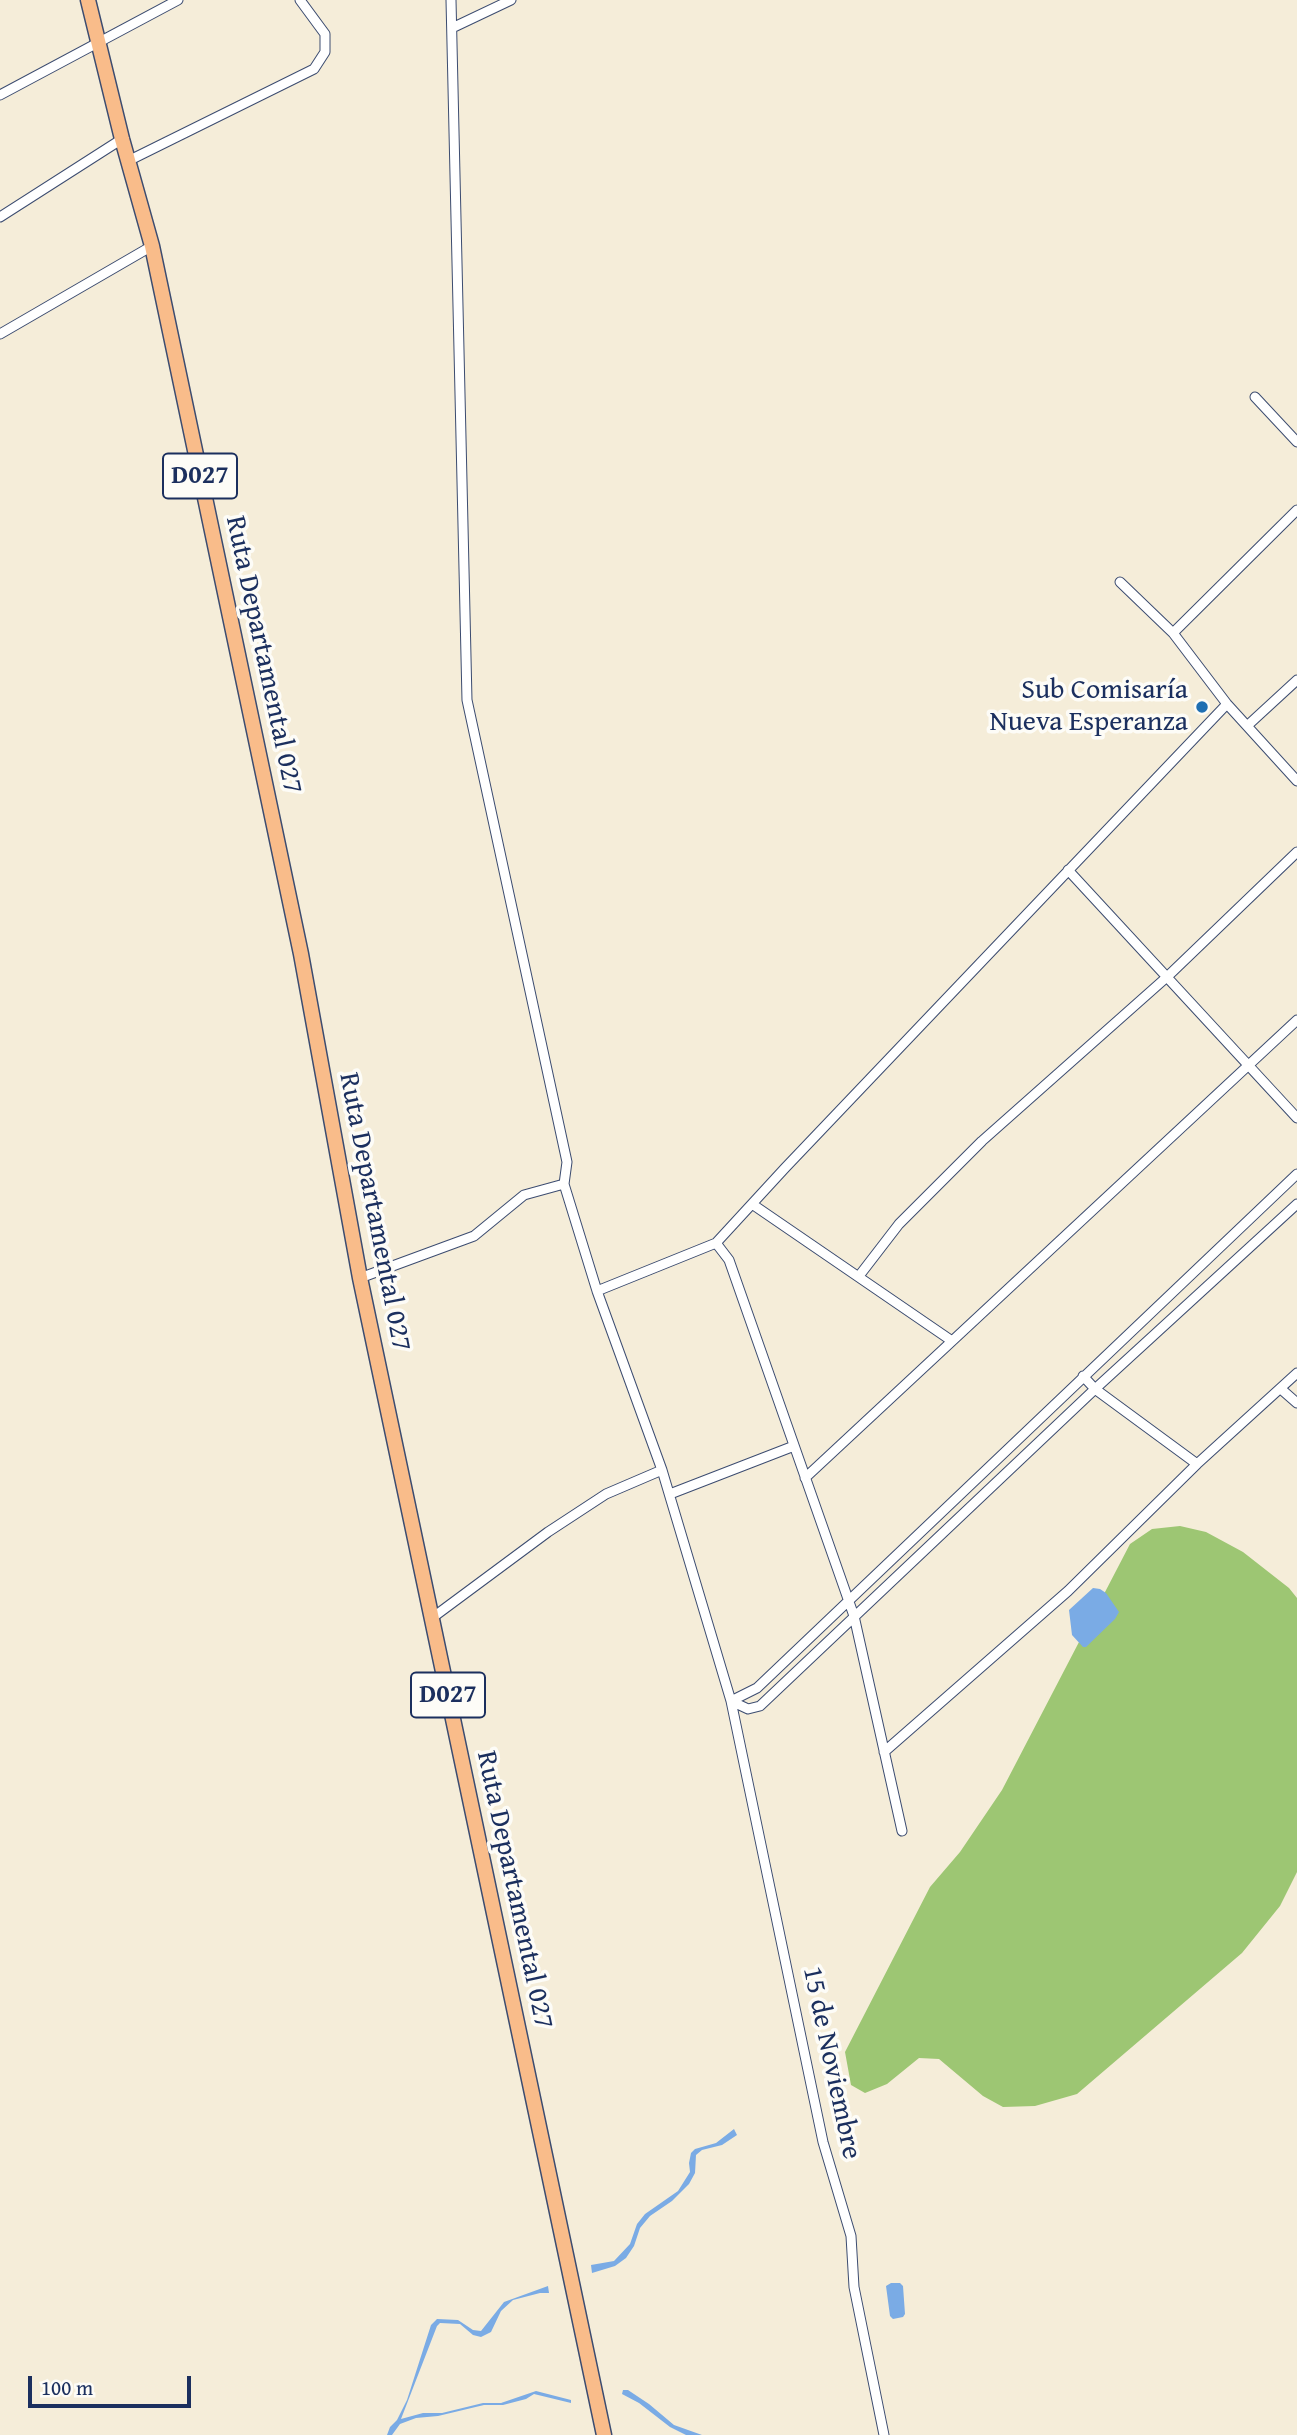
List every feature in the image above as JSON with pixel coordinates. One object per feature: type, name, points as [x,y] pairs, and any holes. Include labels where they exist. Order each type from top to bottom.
[{"type":"main road","name":"Ruta Departamental 027","points":[[89,0],[122,139],[152,246],[301,954],[360,1278],[604,2435]]},
{"type":"street","points":[[0,95],[178,0]]},
{"type":"street","points":[[128,161],[314,69],[325,52],[324,34],[300,0]]},
{"type":"street","name":"15 de Noviembre","points":[[451,0],[467,700],[567,1162],[564,1184],[597,1291],[670,1494],[731,1701],[823,2142],[851,2236],[854,2287],[884,2435]]},
{"type":"street","points":[[452,28],[511,0]]},
{"type":"street","points":[[0,217],[122,139]]},
{"type":"street","points":[[0,334],[152,246]]},
{"type":"street","points":[[1255,397],[1297,442]]},
{"type":"street","points":[[1173,633],[1297,510]]},
{"type":"street","points":[[1120,582],[1173,633],[1227,704],[1297,781]]},
{"type":"street","points":[[1247,726],[1297,680]]},
{"type":"street","points":[[597,1291],[716,1243],[1227,704]]},
{"type":"street","points":[[859,1276],[899,1224],[982,1141],[1168,976],[1297,852]]},
{"type":"street","points":[[1069,870],[1297,1118]]},
{"type":"street","points":[[805,1478],[1297,1020]]},
{"type":"street","points":[[731,1701],[757,1688],[1297,1174]]},
{"type":"street","points":[[360,1278],[474,1236],[524,1195],[564,1184]]},
{"type":"street","points":[[752,1204],[952,1341]]},
{"type":"street","points":[[731,1701],[748,1709],[760,1706],[1095,1389],[1297,1204]]},
{"type":"street","points":[[716,1243],[729,1260],[848,1600],[902,1831]]},
{"type":"street","points":[[884,1752],[1068,1591],[1197,1464],[1297,1373]]},
{"type":"street","points":[[1083,1376],[1095,1389],[1197,1464]]},
{"type":"street","points":[[1281,1389],[1297,1403]]},
{"type":"street","points":[[670,1494],[794,1446]]},
{"type":"street","points":[[432,1618],[548,1532],[606,1494],[662,1470]]},
{"type":"green space","points":[[1180,1526],[1206,1532],[1243,1552],[1289,1588],[1297,1598],[1297,1872],[1280,1906],[1242,1953],[1077,2094],[1035,2106],[1003,2107],[983,2096],[939,2059],[919,2058],[887,2084],[865,2093],[851,2085],[845,2052],[930,1887],[960,1852],[1002,1790],[1130,1544],[1152,1529]]},
{"type":"water","points":[[1093,1588],[1106,1593],[1119,1612],[1115,1619],[1083,1647],[1072,1635],[1069,1610]]},
{"type":"water","points":[[734,2129],[737,2135],[722,2145],[702,2150],[696,2155],[695,2173],[689,2184],[672,2201],[650,2216],[640,2228],[634,2246],[626,2258],[615,2266],[592,2273],[591,2265],[614,2261],[630,2244],[637,2224],[645,2214],[678,2191],[690,2172],[691,2153],[695,2149],[716,2143]]},
{"type":"water","points":[[900,2283],[903,2286],[905,2314],[893,2319],[890,2316],[886,2286]]},
{"type":"water","points":[[548,2286],[549,2293],[513,2300],[501,2311],[491,2332],[481,2337],[473,2335],[460,2324],[440,2323],[401,2419],[483,2403],[501,2403],[536,2391],[571,2400],[571,2403],[534,2394],[503,2405],[484,2405],[438,2416],[416,2418],[400,2424],[392,2435],[387,2435],[407,2400],[431,2325],[437,2319],[458,2320],[473,2330],[481,2331],[504,2302]]},
{"type":"water","points":[[623,2390],[628,2390],[649,2404],[674,2425],[702,2435],[686,2435],[670,2427],[639,2403],[622,2394]]},
{"type":"place","name":"Sub Comisaría Nueva Esperanza","points":[[1202,707]]}]
